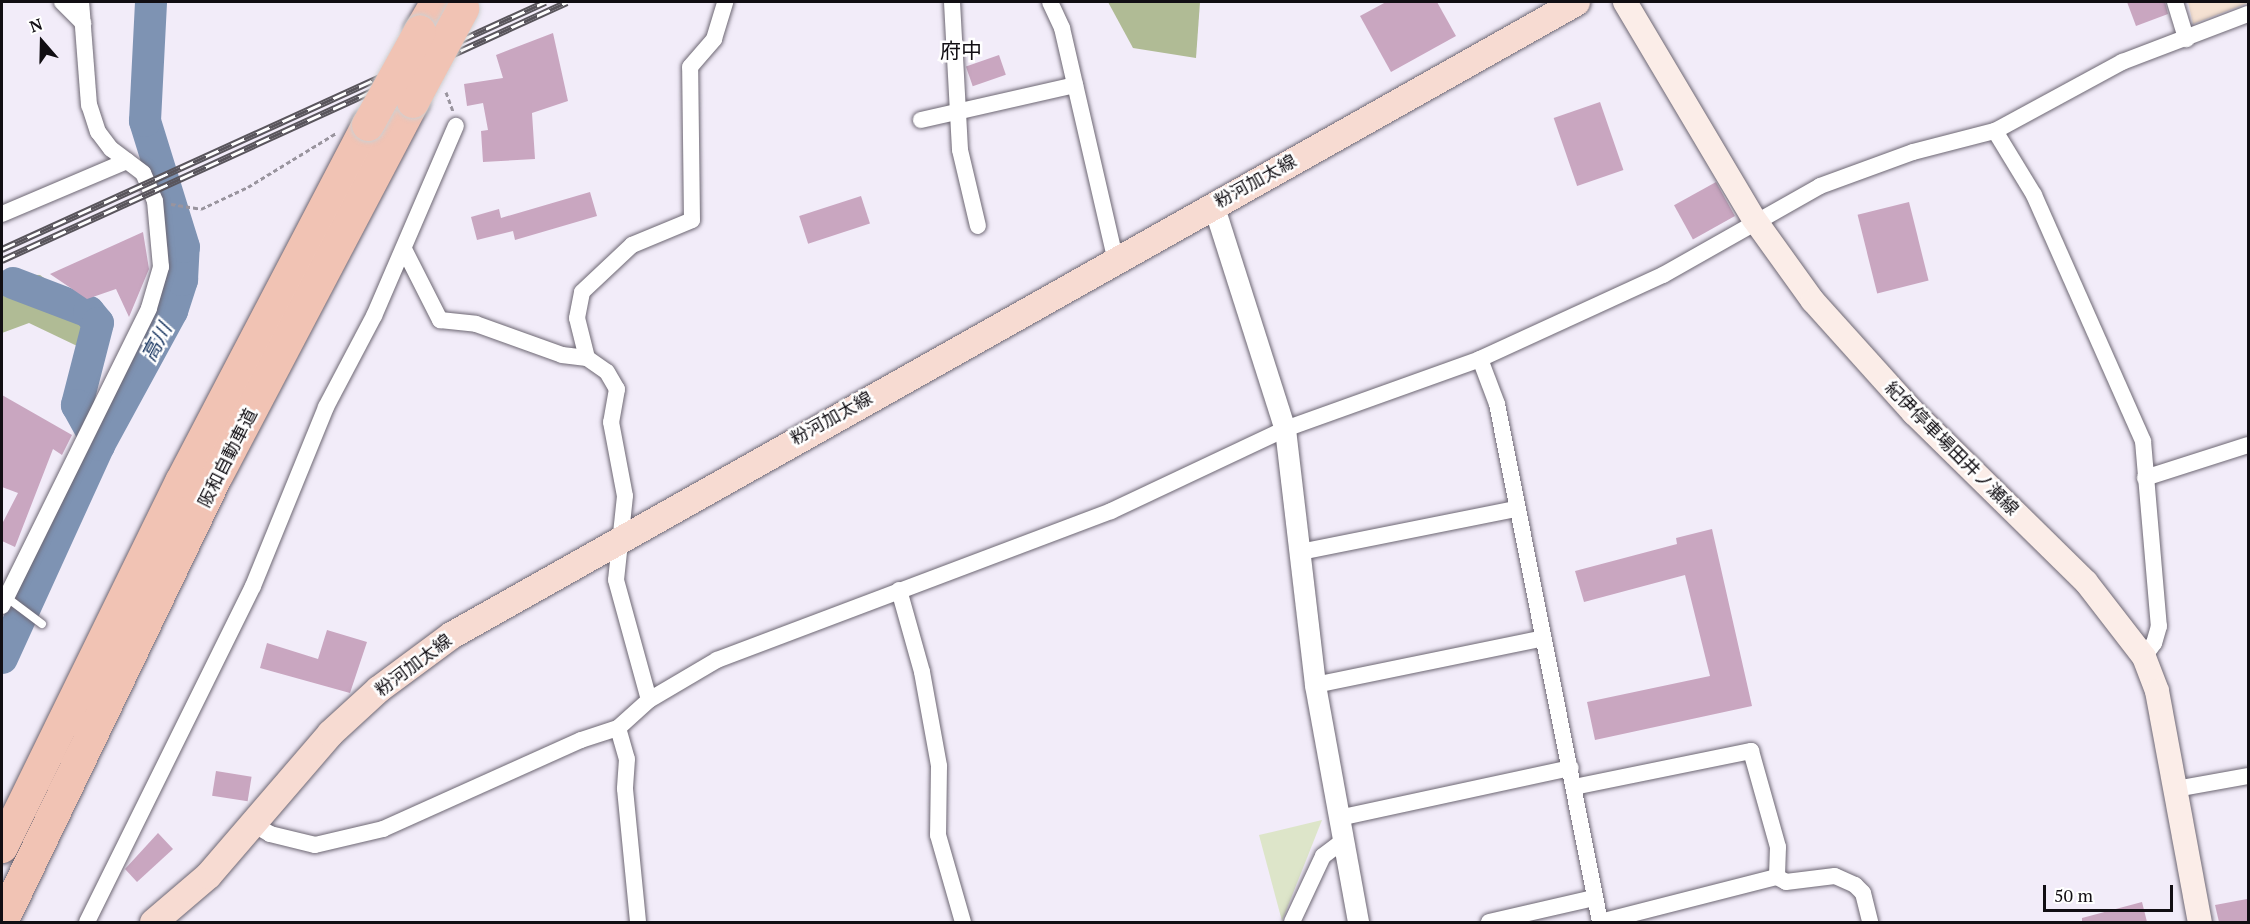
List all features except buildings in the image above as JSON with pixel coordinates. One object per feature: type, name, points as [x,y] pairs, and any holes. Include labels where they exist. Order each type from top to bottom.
[{"type":"highway","name":"阪和自動車道","points":[[2,847],[356,126],[420,31],[456,4]]},
{"type":"highway","name":"阪和自動車道","points":[[2,922],[218,474],[413,102],[456,4]]},
{"type":"main road","name":"粉河加太線","points":[[153,922],[208,875],[330,733],[378,689],[452,635],[621,536],[1114,257],[1576,2]]},
{"type":"main road","name":"紀伊停車場田井ノ瀬線","points":[[1625,2],[1754,219],[1813,301],[1914,413],[2086,582],[2144,657],[2157,691],[2200,922]]},
{"type":"street","points":[[62,2],[83,23]]},
{"type":"street","points":[[6,601],[149,308],[161,267],[155,201],[143,173],[127,161],[98,132],[89,105],[81,2]]},
{"type":"street","points":[[587,358],[577,318],[582,292],[632,245],[692,220],[690,67],[714,39],[725,2]]},
{"type":"street","points":[[952,2],[960,150],[978,226]]},
{"type":"street","points":[[1050,2],[1062,28],[1114,257]]},
{"type":"street","points":[[2175,2],[2186,39]]},
{"type":"street","points":[[253,824],[270,834],[315,845],[383,829],[581,740],[618,728],[649,700],[717,660],[1111,511],[1285,429],[1480,359],[1663,274],[1754,219],[1820,186],[1913,152],[1995,131],[2122,62],[2248,15]]},
{"type":"street","points":[[921,120],[1075,85]]},
{"type":"street","points":[[87,922],[191,701],[253,586],[326,408],[404,249],[456,123]]},
{"type":"street","points":[[1995,131],[2034,195],[2143,441],[2159,626],[2154,643],[2144,657]]},
{"type":"street","points":[[2,214],[127,161]]},
{"type":"street","points":[[1213,204],[1285,429],[1315,685],[1358,922]]},
{"type":"street","points":[[404,249],[440,320],[476,324],[562,355],[587,358],[607,372],[617,389],[611,422],[625,496],[616,580],[649,700]]},
{"type":"street","points":[[1480,359],[1497,405],[1600,922],[1777,877],[1786,882],[1835,876],[1855,885],[1863,893],[1870,922]]},
{"type":"street","points":[[2145,478],[2248,445]]},
{"type":"street","points":[[1300,552],[1516,509]]},
{"type":"street","points":[[900,590],[922,672],[939,766],[939,836],[963,922]]},
{"type":"street","points":[[1315,685],[1543,638]]},
{"type":"street","points":[[618,728],[627,759],[625,789],[638,922]]},
{"type":"street","points":[[1574,788],[1751,751],[1778,847],[1777,877]]},
{"type":"street","points":[[1339,818],[1571,768]]},
{"type":"street","points":[[2176,789],[2248,776]]},
{"type":"street","points":[[1292,922],[1323,856],[1343,841]]},
{"type":"street","points":[[1489,922],[1594,898]]},
{"type":"lane","points":[[6,601],[42,624]]},
{"type":"path","points":[[446,90],[456,123]]},
{"type":"path","points":[[167,205],[201,208],[248,187],[356,126]]},
{"type":"shaded area","points":[[2188,2],[2248,2],[2248,3],[2193,24]]},
{"type":"green space","points":[[1108,2],[1200,2],[1196,58],[1133,48]]},
{"type":"green space","points":[[2,274],[40,275],[106,324],[96,355],[29,323],[2,333]]},
{"type":"green space","points":[[1322,820],[1282,921],[1259,835]]},
{"type":"waterway","name":"高川","points":[[2,658],[99,445],[172,311],[182,280],[184,247],[145,121],[151,2]]},
{"type":"waterway","points":[[13,283],[89,312],[98,323],[77,405],[99,445]]},
{"type":"railway","points":[[2,249],[545,2]]},
{"type":"railway","points":[[2,260],[567,2]]},
{"type":"district","name":"府中","points":[[961,50]]}]
